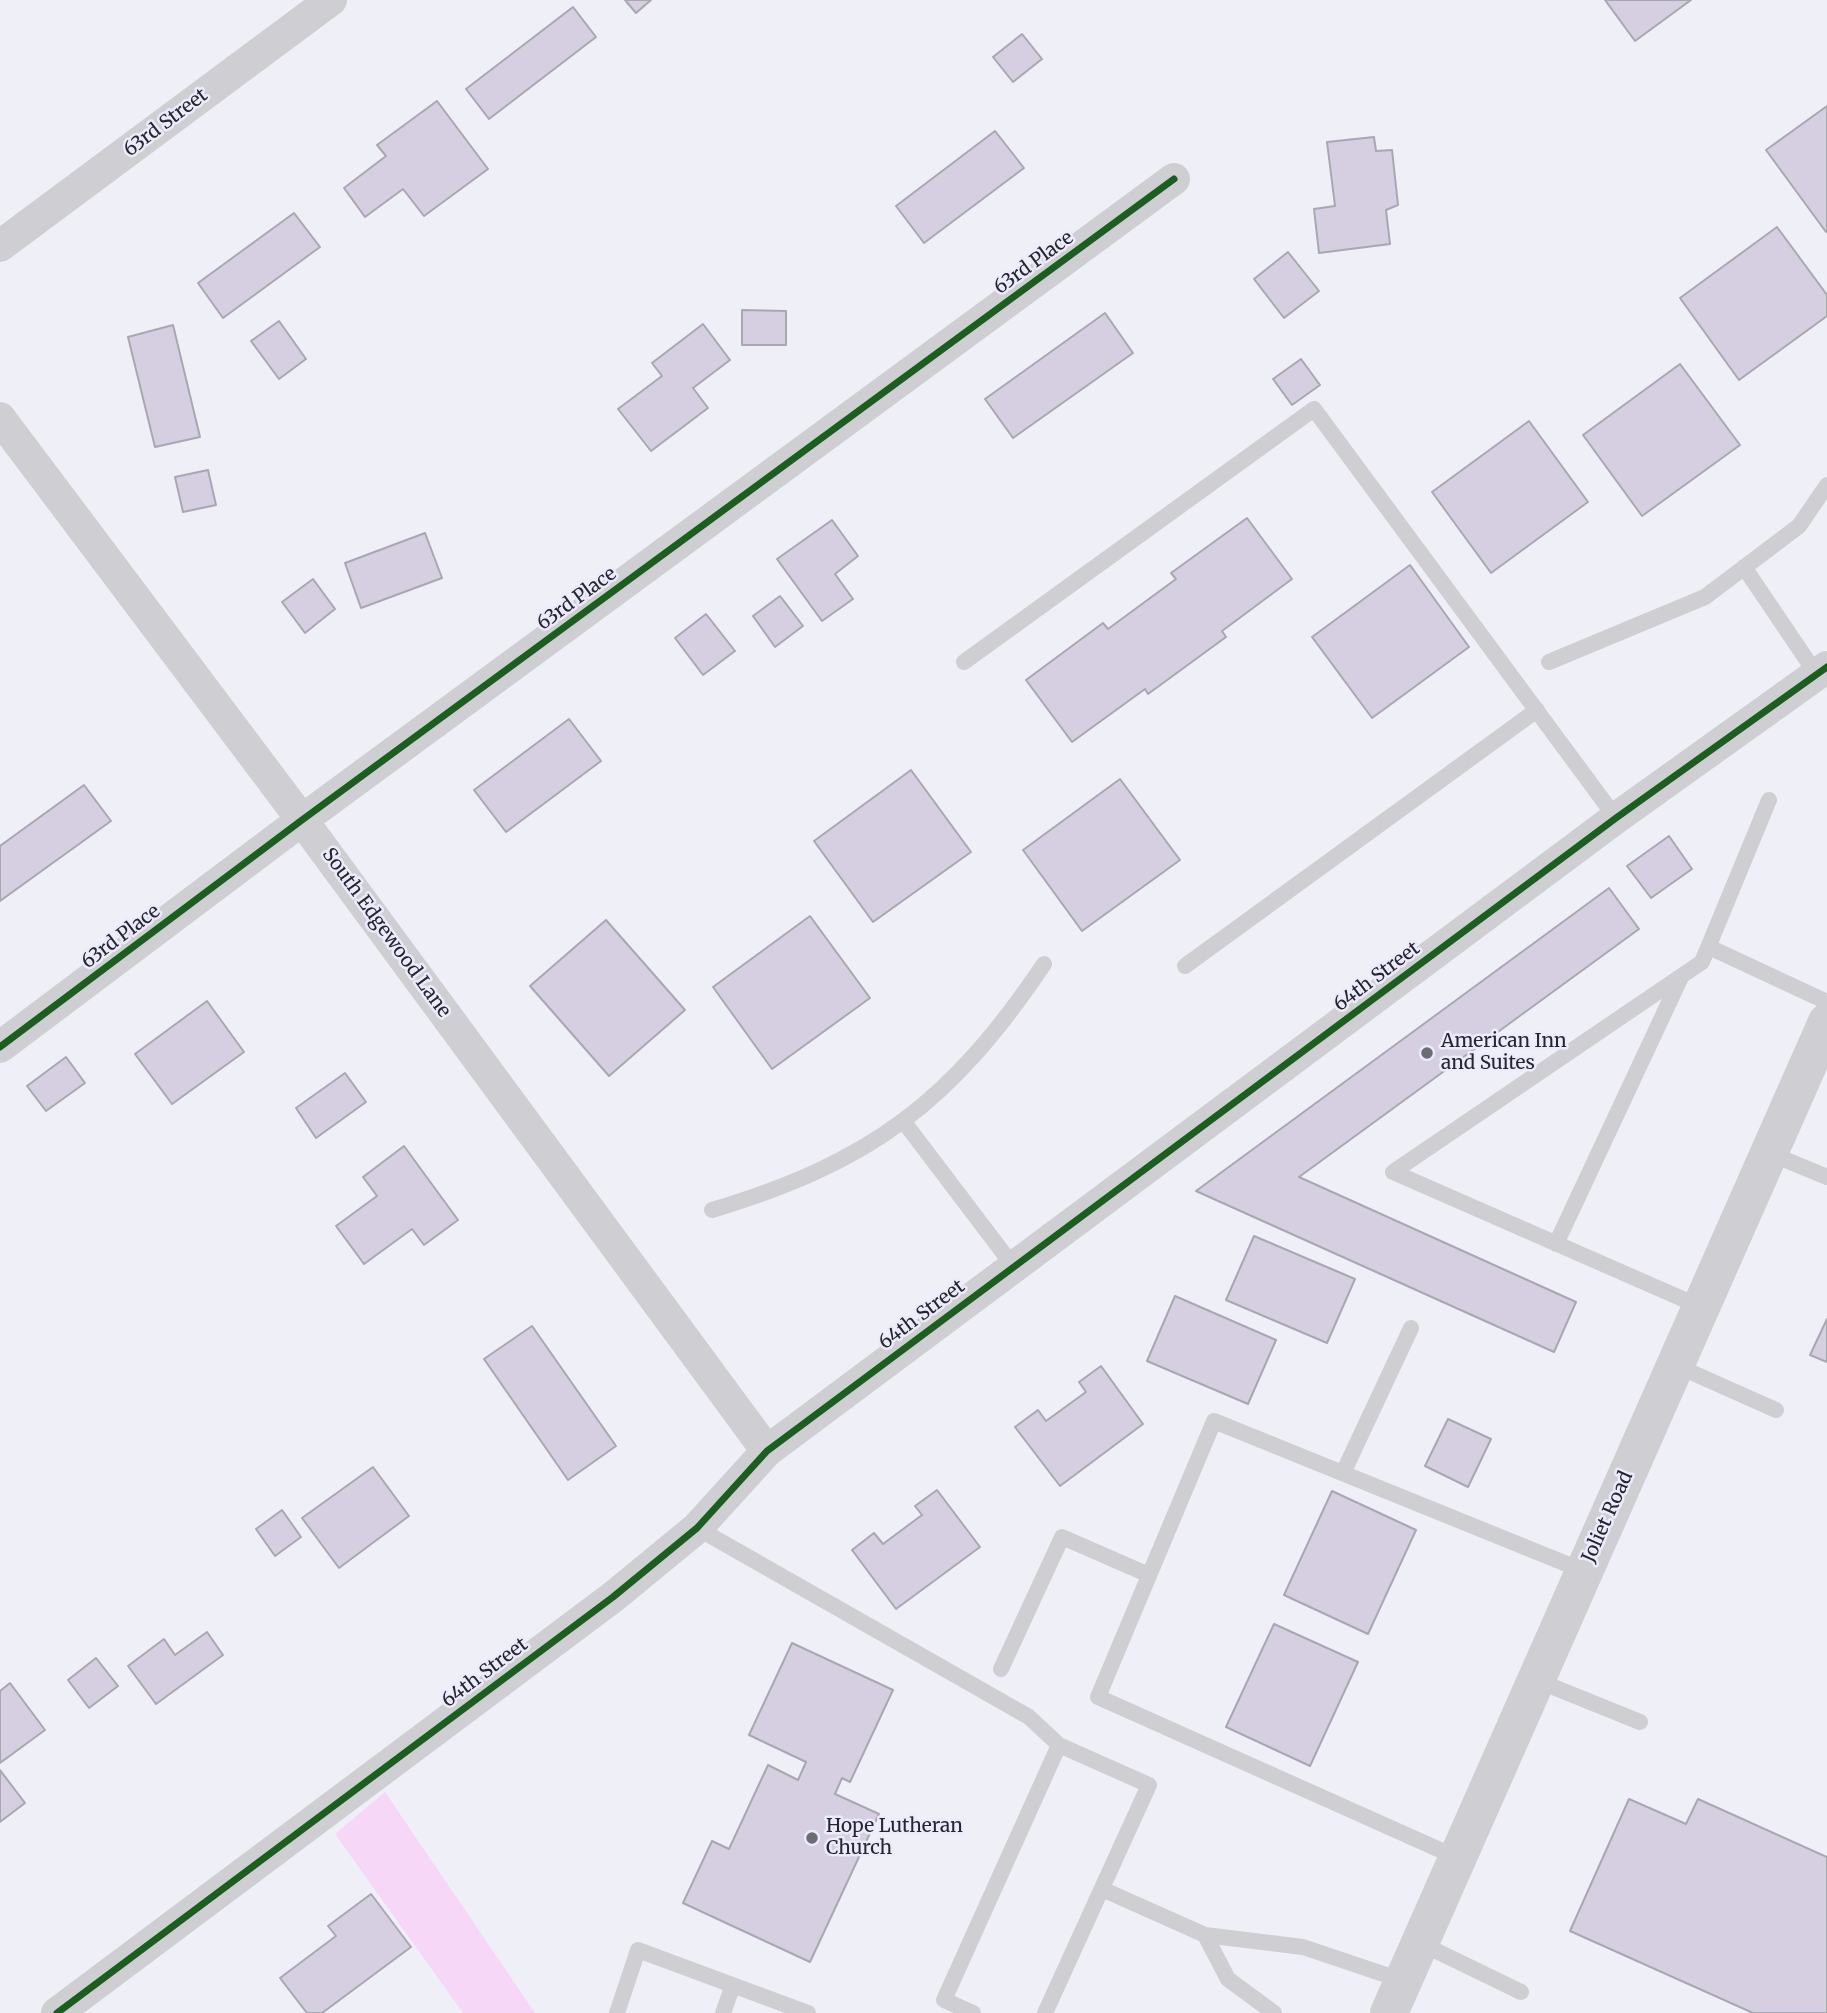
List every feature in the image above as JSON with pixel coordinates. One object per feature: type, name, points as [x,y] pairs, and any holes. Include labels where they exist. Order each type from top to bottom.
[{"type":"main road","name":"Joliet Road","points":[[1396,1997],[1827,1022]]},
{"type":"street","name":"63rd Street","points":[[0,246],[331,0]]},
{"type":"street","name":"63rd Place","points":[[0,1047],[302,820],[1174,180]]},
{"type":"street","name":"South Edgewood Lane","points":[[0,418],[302,820],[767,1451]]},
{"type":"street","name":"64th Street","points":[[57,2013],[613,1597],[697,1528],[767,1451],[1616,818],[1822,671]]},
{"type":"lane","points":[[964,662],[1314,409],[1616,818]]},
{"type":"lane","points":[[1549,663],[1705,597],[1799,526],[1827,485]]},
{"type":"lane","points":[[1744,568],[1822,671]]},
{"type":"lane","points":[[1185,966],[1537,710]]},
{"type":"lane","points":[[1701,1307],[1393,1172],[1702,962],[1769,800]]},
{"type":"lane","points":[[1709,947],[1827,1002]]},
{"type":"lane","points":[[712,1210],[755,1197],[812,1174],[872,1144],[904,1122],[935,1097],[973,1058],[1013,1009],[1044,964]]},
{"type":"lane","points":[[1556,1244],[1681,977]]},
{"type":"lane","points":[[904,1122],[1014,1267]]},
{"type":"lane","points":[[1769,1153],[1827,1177]]},
{"type":"lane","points":[[1343,1473],[1410,1328]]},
{"type":"lane","points":[[1675,1365],[1776,1410]]},
{"type":"lane","points":[[1458,1858],[1098,1698],[1214,1421],[1584,1571]]},
{"type":"lane","points":[[697,1528],[1029,1717],[1059,1745],[1149,1785],[1045,2013]]},
{"type":"lane","points":[[1002,1669],[1062,1537],[1149,1575]]},
{"type":"lane","points":[[1536,1680],[1640,1722]]},
{"type":"lane","points":[[973,2013],[944,2000],[1059,1745]]},
{"type":"lane","points":[[1102,1889],[1205,1935],[1303,1947],[1396,1997]]},
{"type":"lane","points":[[1205,1935],[1228,1979],[1274,2013]]},
{"type":"lane","points":[[1420,1943],[1521,1992]]},
{"type":"lane","points":[[617,2013],[638,1950],[808,2013]]},
{"type":"lane","points":[[723,2013],[733,1985]]},
{"type":"shaded area","points":[[385,1792],[535,2013],[463,2013],[335,1834]]},
{"type":"building","points":[[625,0],[651,0],[636,13]]},
{"type":"building","points":[[1605,0],[1691,0],[1635,41]]},
{"type":"building","points":[[573,7],[596,37],[489,119],[466,89]]},
{"type":"building","points":[[1022,34],[1042,59],[1013,82],[993,57]]},
{"type":"building","points":[[437,101],[488,169],[424,216],[403,189],[365,217],[344,188],[386,156],[377,145]]},
{"type":"building","points":[[1827,106],[1827,231],[1826,232],[1766,150]]},
{"type":"building","points":[[995,131],[1024,168],[924,243],[896,206]]},
{"type":"building","points":[[1374,137],[1376,151],[1392,150],[1398,205],[1386,210],[1390,244],[1319,253],[1314,209],[1335,206],[1327,142]]},
{"type":"building","points":[[294,213],[320,247],[223,318],[198,283]]},
{"type":"building","points":[[1777,227],[1827,295],[1827,316],[1739,380],[1680,298]]},
{"type":"building","points":[[1288,252],[1319,291],[1284,318],[1254,279]]},
{"type":"building","points":[[742,310],[786,311],[786,345],[742,345]]},
{"type":"building","points":[[1105,313],[1133,353],[1013,438],[985,399]]},
{"type":"building","points":[[279,321],[306,359],[279,379],[251,341]]},
{"type":"building","points":[[703,324],[730,360],[693,388],[708,408],[651,451],[618,409],[662,376],[652,363]]},
{"type":"building","points":[[173,325],[200,437],[155,447],[128,337]]},
{"type":"building","points":[[1301,359],[1320,385],[1292,405],[1273,379]]},
{"type":"building","points":[[1680,364],[1740,445],[1642,516],[1583,435]]},
{"type":"building","points":[[1529,421],[1588,502],[1491,573],[1432,492]]},
{"type":"building","points":[[208,470],[216,505],[183,512],[175,477]]},
{"type":"building","points":[[1247,518],[1292,579],[1222,631],[1226,637],[1148,694],[1145,689],[1072,742],[1026,680],[1103,623],[1108,629],[1176,579],[1171,573]]},
{"type":"building","points":[[832,520],[858,556],[835,574],[853,599],[822,621],[777,559]]},
{"type":"building","points":[[425,533],[442,578],[361,608],[345,563]]},
{"type":"building","points":[[1410,565],[1469,647],[1372,718],[1312,637]]},
{"type":"building","points":[[313,579],[335,609],[305,633],[282,602]]},
{"type":"building","points":[[780,596],[803,626],[775,647],[753,616]]},
{"type":"building","points":[[706,614],[735,651],[703,675],[675,638]]},
{"type":"building","points":[[569,719],[601,761],[506,832],[474,790]]},
{"type":"building","points":[[911,770],[971,852],[873,922],[814,841]]},
{"type":"building","points":[[1120,779],[1180,860],[1082,931],[1023,850]]},
{"type":"building","points":[[84,785],[111,821],[0,901],[0,846]]},
{"type":"building","points":[[1669,836],[1692,869],[1651,898],[1627,866]]},
{"type":"building","name":"American Inn and Suites","points":[[1609,888],[1639,929],[1299,1177],[1576,1302],[1554,1352],[1196,1191]]},
{"type":"building","points":[[810,916],[870,998],[772,1069],[713,987]]},
{"type":"building","points":[[606,920],[685,1010],[609,1076],[530,986]]},
{"type":"building","points":[[207,1001],[244,1052],[172,1104],[135,1054]]},
{"type":"building","points":[[66,1057],[85,1083],[46,1111],[27,1086]]},
{"type":"building","points":[[345,1073],[366,1102],[316,1138],[296,1108]]},
{"type":"building","points":[[404,1146],[458,1220],[424,1245],[412,1229],[364,1264],[336,1226],[377,1196],[363,1177]]},
{"type":"building","points":[[1254,1236],[1355,1279],[1327,1343],[1226,1300]]},
{"type":"building","points":[[1175,1296],[1276,1340],[1248,1404],[1147,1361]]},
{"type":"building","points":[[1827,1319],[1827,1362],[1810,1355]]},
{"type":"building","points":[[532,1326],[616,1446],[568,1480],[484,1359]]},
{"type":"building","points":[[1101,1366],[1143,1424],[1060,1486],[1015,1427],[1038,1410],[1046,1421],[1086,1392],[1079,1382]]},
{"type":"building","points":[[1448,1419],[1491,1439],[1468,1487],[1425,1466]]},
{"type":"building","points":[[373,1467],[409,1516],[339,1568],[302,1518]]},
{"type":"building","points":[[937,1490],[980,1547],[896,1609],[852,1550],[874,1533],[883,1544],[922,1515],[915,1506]]},
{"type":"building","points":[[1332,1491],[1416,1530],[1368,1634],[1284,1595]]},
{"type":"building","points":[[282,1510],[301,1537],[275,1556],[256,1529]]},
{"type":"building","points":[[1274,1624],[1358,1662],[1310,1766],[1226,1727]]},
{"type":"building","points":[[207,1632],[223,1655],[156,1704],[128,1666],[164,1639],[175,1655]]},
{"type":"building","points":[[792,1643],[893,1690],[850,1782],[842,1778],[835,1794],[879,1814],[810,1962],[683,1903],[712,1841],[729,1849],[768,1765],[798,1780],[806,1762],[749,1735]]},
{"type":"building","points":[[96,1658],[118,1686],[89,1708],[68,1680]]},
{"type":"building","points":[[10,1683],[45,1730],[0,1763],[0,1691]]},
{"type":"building","points":[[0,1770],[25,1803],[0,1822]]},
{"type":"building","points":[[1629,1799],[1686,1824],[1698,1799],[1827,1857],[1827,2013],[1753,2013],[1570,1931]]},
{"type":"building","points":[[371,1894],[411,1947],[322,2013],[307,2013],[280,1978],[336,1936],[328,1926]]},
{"type":"cycle path","points":[[0,1047],[302,820],[1174,179]]},
{"type":"cycle path","points":[[57,2013],[613,1597],[697,1528],[767,1451],[1616,818],[1827,667]]},
{"type":"place","name":"American Inn and Suites","points":[[1427,1053]]},
{"type":"place","name":"Hope Lutheran Church","points":[[812,1838]]}]
